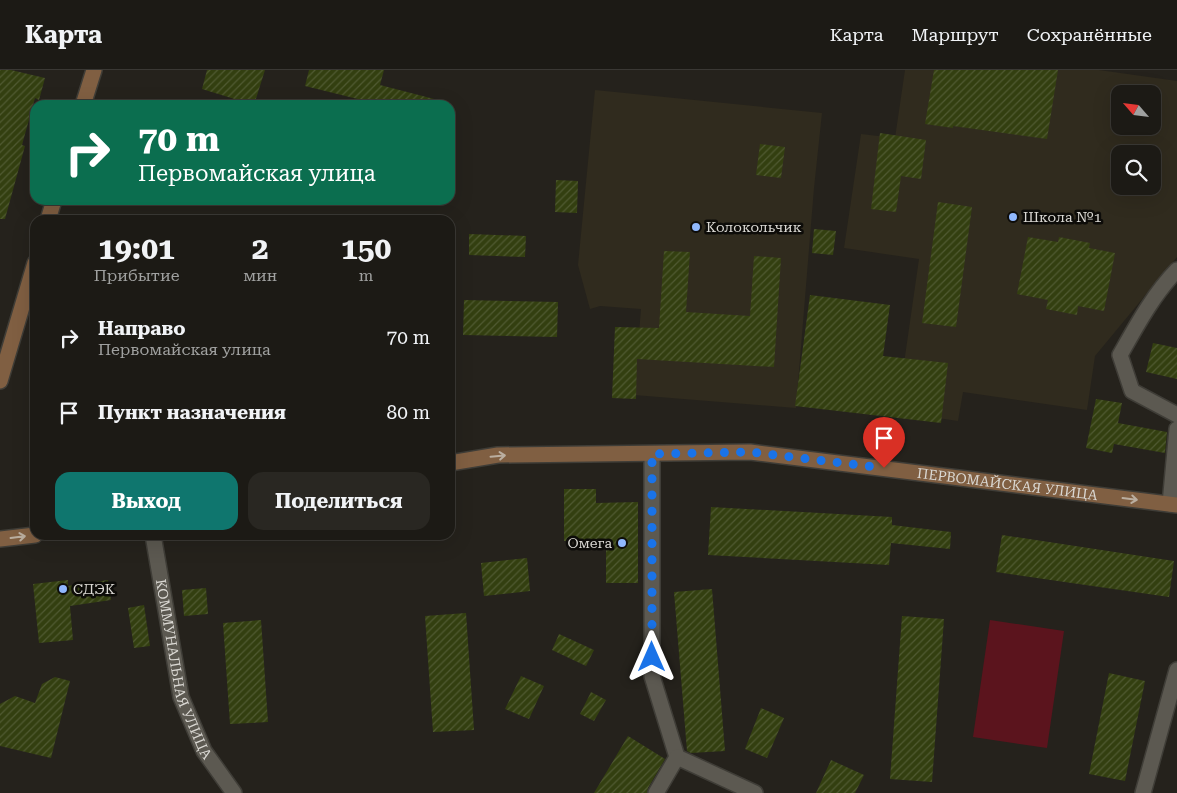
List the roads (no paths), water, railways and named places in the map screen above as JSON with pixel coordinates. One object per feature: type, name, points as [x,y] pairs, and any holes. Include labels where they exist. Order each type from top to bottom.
[{"type":"street","points":[[85,100],[94,70]]},
{"type":"street","points":[[1177,270],[1142,316],[1120,355],[1132,391],[1177,415]]},
{"type":"street","points":[[0,381],[30,280]]},
{"type":"street","points":[[1173,504],[1177,429]]},
{"type":"street","name":"ПЕРВОМАЙСКАЯ УЛИЦА","points":[[455,462],[498,455],[750,452],[1173,504]]},
{"type":"street","points":[[652,454],[652,676],[677,757],[656,793]]},
{"type":"street","points":[[0,539],[30,536]]},
{"type":"street","name":"КОММУНАЛЬНАЯ УЛИЦА","points":[[154,540],[181,697],[204,751],[234,793]]},
{"type":"street","points":[[1143,793],[1177,670]]},
{"type":"street","points":[[677,757],[755,793]]},
{"type":"place","name":"Школа №1","points":[[1013,217]]},
{"type":"place","name":"Колокольчик","points":[[696,227]]},
{"type":"place","name":"Омега","points":[[622,543]]},
{"type":"place","name":"СДЭК","points":[[63,589]]}]
